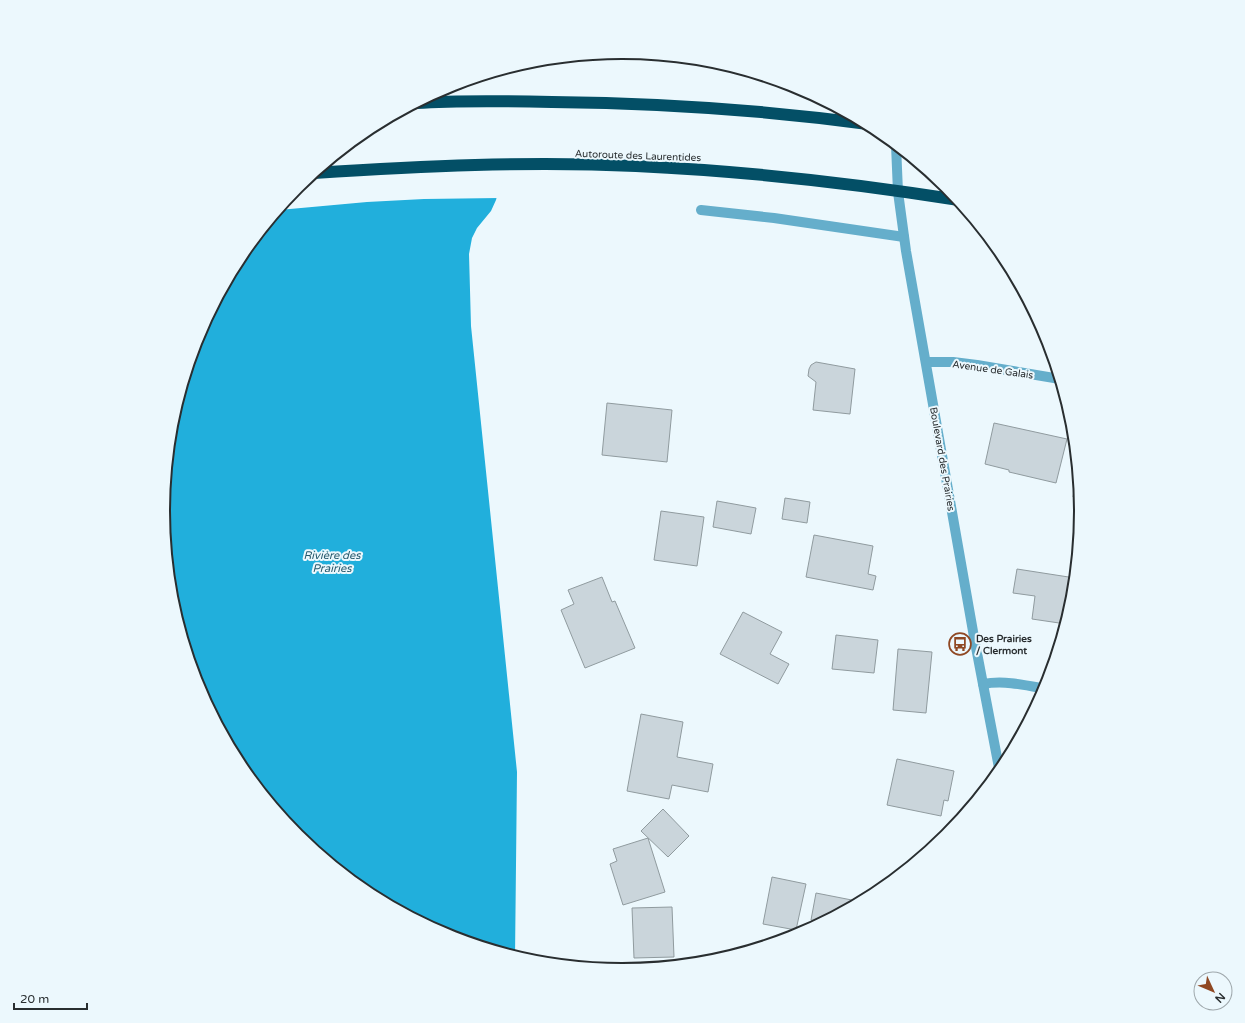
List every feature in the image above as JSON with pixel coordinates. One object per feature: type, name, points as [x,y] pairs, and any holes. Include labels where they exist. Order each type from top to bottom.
[{"type":"highway","points":[[429,103],[523,101],[599,102],[747,110],[853,122]]},
{"type":"highway","name":"Autoroute des Laurentides","points":[[322,173],[458,165],[529,164],[636,166],[707,170],[816,181],[948,198]]},
{"type":"street","name":"Boulevard des Prairies","points":[[896,152],[898,192],[904,237],[998,764]]},
{"type":"street","points":[[701,210],[774,218],[904,237]]},
{"type":"street","name":"Avenue de Galais","points":[[926,362],[953,362],[977,365],[1055,378]]},
{"type":"street","points":[[983,684],[1006,682],[1040,688]]},
{"type":"water","name":"Rivière des Prairies","points":[[530,69],[496,200],[491,211],[477,228],[472,238],[469,254],[471,326],[517,772],[515,951],[449,930],[396,903],[371,888],[324,852],[282,810],[246,763],[217,712],[204,685],[185,629],[174,571],[170,512],[174,452],[179,423],[185,394],[204,338],[231,285],[246,260],[282,213],[324,171],[371,135],[396,120],[449,93],[505,74]]},
{"type":"pier","points":[[532,69],[499,198],[424,199],[367,202],[286,209],[324,171],[371,135],[396,120],[449,93],[505,74]]},
{"type":"building","points":[[816,362],[855,369],[850,414],[813,410],[816,382],[808,376],[811,365]]},
{"type":"building","points":[[607,403],[672,410],[667,462],[602,455]]},
{"type":"building","points":[[994,423],[1067,439],[1056,483],[1009,472],[1009,470],[985,464]]},
{"type":"building","points":[[785,498],[810,502],[807,523],[782,519]]},
{"type":"building","points":[[717,501],[756,508],[751,534],[713,527]]},
{"type":"building","points":[[661,511],[704,517],[697,566],[654,560]]},
{"type":"building","points":[[814,535],[873,546],[868,574],[876,576],[873,590],[806,577]]},
{"type":"building","points":[[1017,569],[1070,577],[1061,623],[1032,619],[1035,596],[1013,593]]},
{"type":"building","points":[[602,577],[612,602],[615,601],[635,648],[585,668],[561,610],[574,604],[568,590]]},
{"type":"building","points":[[743,612],[782,632],[770,654],[789,664],[778,684],[720,654]]},
{"type":"building","points":[[836,635],[878,640],[874,673],[832,669]]},
{"type":"building","points":[[898,649],[932,652],[926,713],[893,710]]},
{"type":"building","points":[[641,714],[683,722],[677,757],[713,764],[708,792],[672,785],[669,799],[627,791]]},
{"type":"building","points":[[897,759],[954,771],[948,801],[944,800],[941,816],[887,805]]},
{"type":"building","points":[[663,809],[689,836],[668,857],[641,831]]},
{"type":"building","points":[[648,838],[665,892],[623,905],[610,864],[617,861],[613,849]]},
{"type":"building","points":[[772,877],[806,884],[796,930],[763,924]]},
{"type":"building","points":[[816,893],[853,900],[815,921],[811,920]]},
{"type":"building","points":[[672,907],[674,957],[634,958],[632,908]]},
{"type":"place","name":"Des Prairies / Clermont","points":[[960,644]]}]
